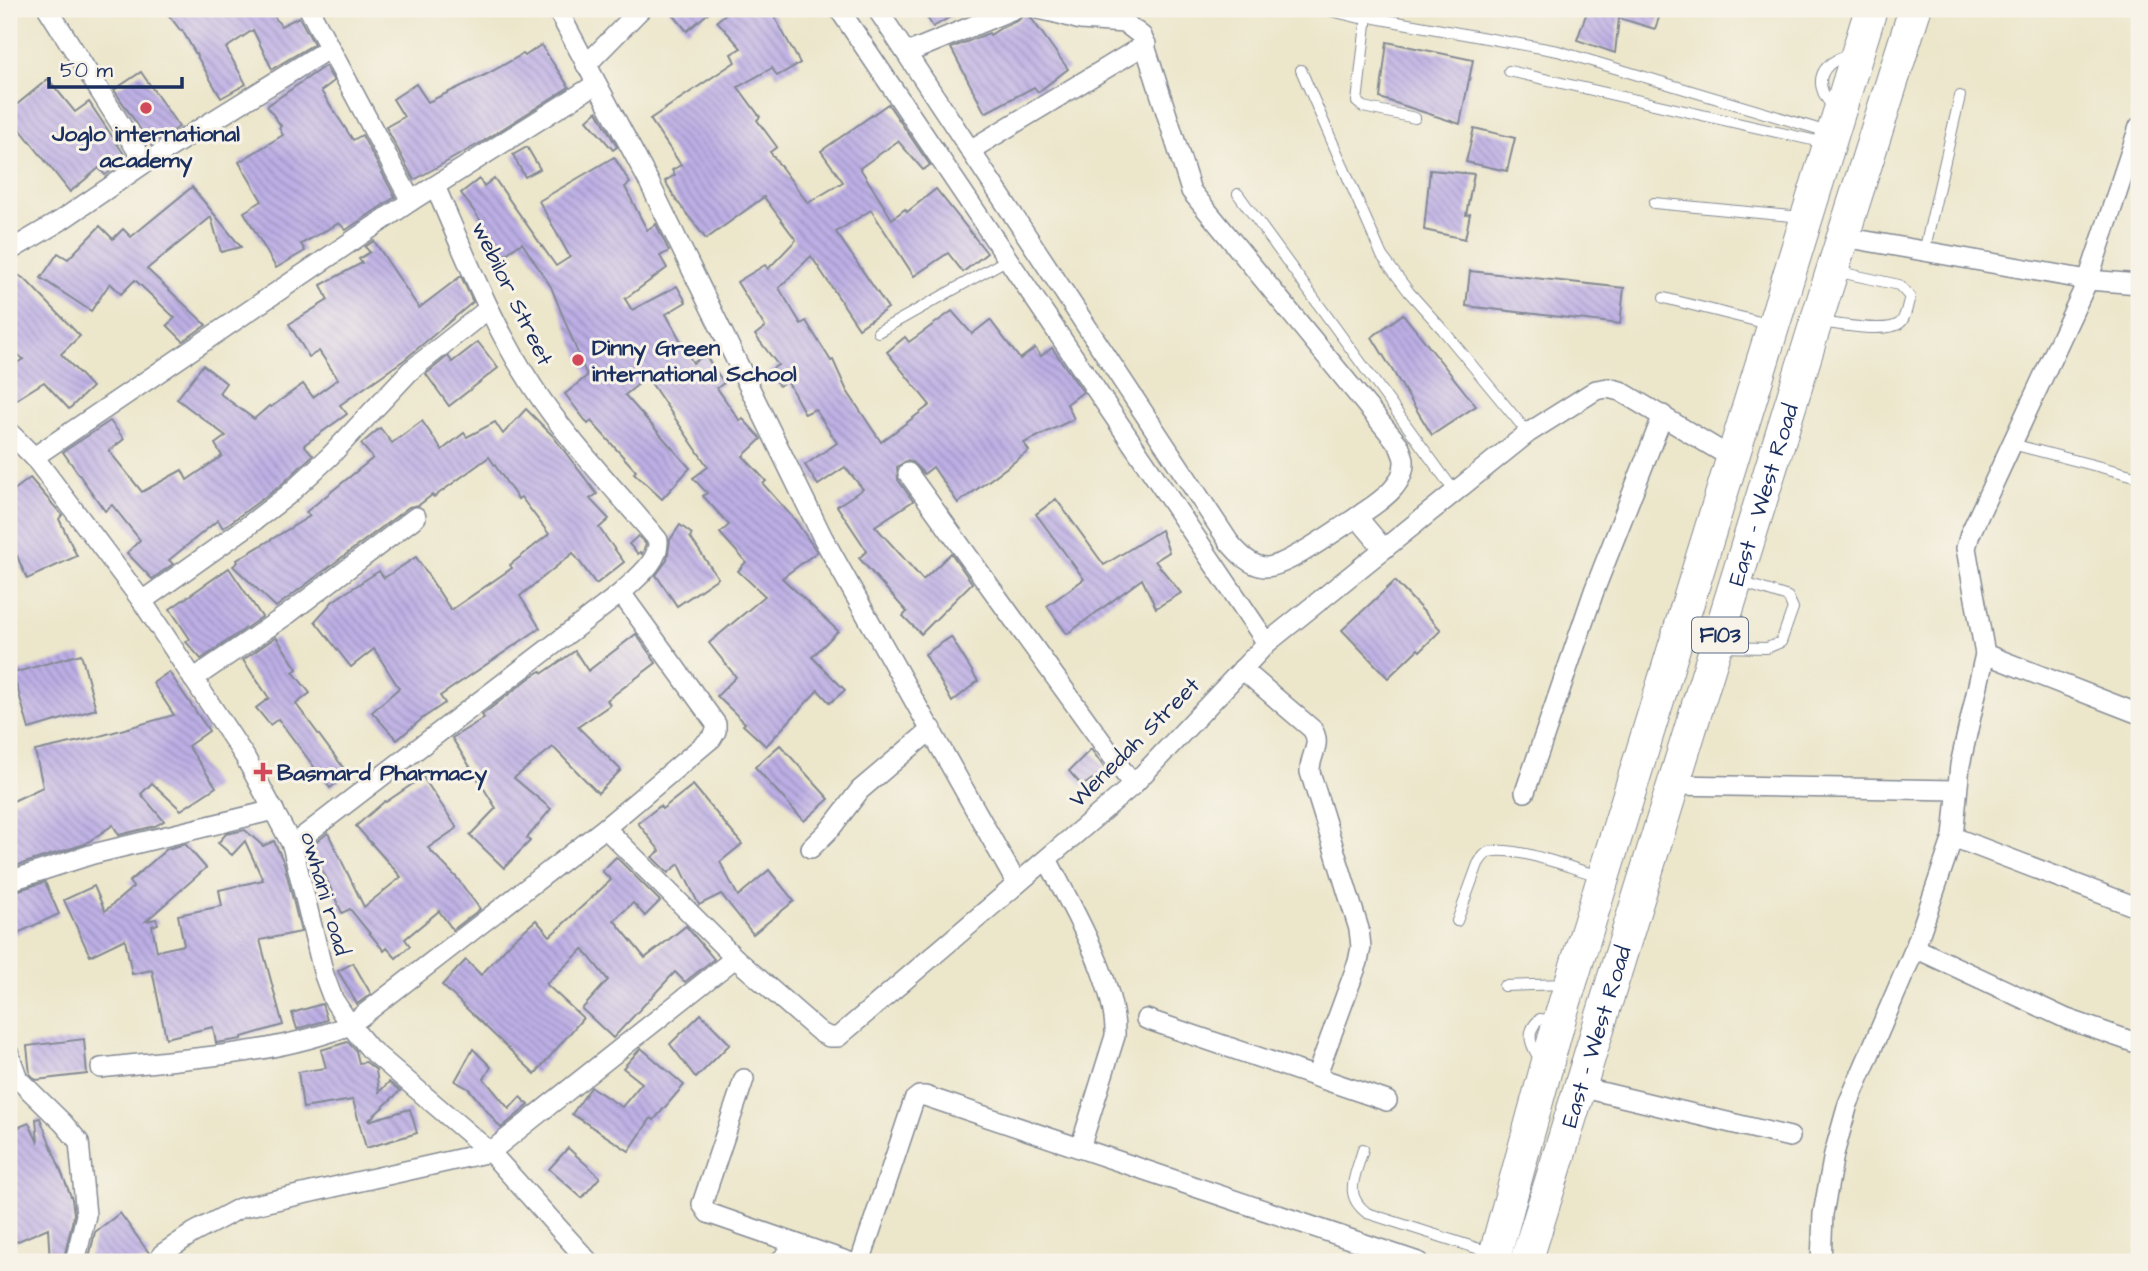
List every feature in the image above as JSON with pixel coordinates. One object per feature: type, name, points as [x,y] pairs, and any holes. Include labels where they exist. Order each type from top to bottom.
[{"type":"main road","name":"East - West Road","points":[[1494,1258],[1559,1021],[1871,9]]},
{"type":"main road","name":"East - West Road","points":[[1527,1262],[1672,785],[1915,9]]},
{"type":"street","points":[[48,9],[145,163]]},
{"type":"street","points":[[309,9],[411,201]]},
{"type":"street","points":[[557,9],[649,182],[823,538],[1017,884]]},
{"type":"street","points":[[586,65],[641,9]]},
{"type":"street","points":[[839,9],[1267,643]]},
{"type":"street","points":[[877,9],[1222,531],[1240,555],[1254,564],[1266,567],[1285,562],[1383,498],[1399,481],[1404,461],[1399,445],[1191,191],[1146,44],[1134,27],[1125,23],[1080,20],[1050,10]]},
{"type":"street","points":[[907,53],[1014,9]]},
{"type":"street","points":[[971,149],[1146,44]]},
{"type":"street","points":[[9,251],[328,49]]},
{"type":"street","points":[[34,457],[411,201],[596,84]]},
{"type":"street","points":[[1821,1262],[1823,1214],[1829,1178],[1848,1104],[1915,948],[1953,837],[1960,765],[1985,654],[1966,548],[1970,534],[2088,280],[2139,127]]},
{"type":"street","name":"webilor Street","points":[[435,186],[488,309],[532,385],[548,409],[658,540],[659,548],[655,558],[621,593]]},
{"type":"street","points":[[1844,237],[2088,280],[2139,284]]},
{"type":"street","points":[[142,601],[288,495],[330,456],[410,371],[488,309]]},
{"type":"street","name":"Wenedah Street","points":[[605,828],[735,958],[821,1033],[838,1037],[1133,785],[1267,643],[1528,433],[1596,390],[1608,388],[1620,391],[1663,415],[1732,458]]},
{"type":"street","points":[[1525,792],[1594,591],[1663,415]]},
{"type":"street","name":"owhani road","points":[[9,432],[34,457],[142,601],[244,757],[292,845],[324,975],[333,999],[350,1025],[370,1049],[490,1152],[589,1262]]},
{"type":"street","points":[[908,473],[1133,785]]},
{"type":"street","points":[[193,679],[288,614],[416,517]]},
{"type":"street","points":[[1357,517],[1384,549]]},
{"type":"street","points":[[101,1069],[286,1046],[321,1037],[350,1025],[605,828],[712,738],[716,724],[621,593],[292,845]]},
{"type":"street","points":[[1985,654],[2139,713]]},
{"type":"street","points":[[1242,669],[1317,736],[1317,749],[1310,772],[1359,929],[1361,947],[1358,962],[1316,1077]]},
{"type":"street","points":[[811,848],[831,828],[860,790],[932,729]]},
{"type":"street","points":[[1672,785],[1957,790]]},
{"type":"street","points":[[9,881],[93,854],[274,810]]},
{"type":"street","points":[[1953,837],[2139,908]]},
{"type":"street","points":[[1047,859],[1085,932],[1116,1018],[1115,1036],[1080,1148]]},
{"type":"street","points":[[1915,948],[2067,1019],[2139,1044]]},
{"type":"street","points":[[159,1262],[162,1254],[183,1240],[240,1208],[490,1152],[735,958]]},
{"type":"street","points":[[1146,1019],[1387,1101]]},
{"type":"street","points":[[9,1055],[18,1079],[79,1142],[86,1215],[75,1262]]},
{"type":"street","points":[[744,1080],[702,1204],[704,1209],[708,1213],[849,1262]]},
{"type":"street","points":[[1580,1087],[1790,1137]]},
{"type":"street","points":[[860,1262],[914,1100],[919,1096],[1418,1262]]},
{"type":"street","points":[[779,1262],[797,1245]]},
{"type":"lane","points":[[1323,9],[1360,18],[1367,15],[1558,51],[1833,130]]},
{"type":"lane","points":[[1367,15],[1357,102],[1363,107],[1415,118]]},
{"type":"lane","points":[[1301,70],[1382,256],[1528,433]]},
{"type":"lane","points":[[1509,71],[1833,130]]},
{"type":"lane","points":[[1924,252],[1960,96]]},
{"type":"lane","points":[[1238,194],[1455,492]]},
{"type":"lane","points":[[1654,203],[1806,217]]},
{"type":"lane","points":[[878,332],[1008,259]]},
{"type":"lane","points":[[1816,322],[1887,328],[1897,326],[1903,321],[1910,297],[1899,285],[1832,271]]},
{"type":"lane","points":[[1664,298],[1772,325]]},
{"type":"lane","points":[[2012,444],[2139,477]]},
{"type":"lane","points":[[1716,647],[1767,648],[1781,642],[1784,636],[1793,608],[1788,597],[1738,581]]},
{"type":"lane","points":[[1458,920],[1478,864],[1488,852],[1522,853],[1604,877]]},
{"type":"lane","points":[[1504,986],[1571,984]]},
{"type":"lane","points":[[1363,1149],[1351,1194],[1355,1204],[1367,1213],[1494,1258]]},
{"type":"building","points":[[164,9],[269,9],[281,26],[299,17],[314,44],[272,69],[253,30],[226,48],[246,84],[221,98],[182,30]]},
{"type":"building","points":[[668,9],[713,9],[687,31]]},
{"type":"building","points":[[731,9],[767,9],[774,16],[800,63],[777,76],[772,68],[738,87],[777,147],[770,152],[808,203],[843,182],[821,151],[888,104],[930,165],[923,170],[898,141],[860,168],[892,219],[905,209],[907,212],[936,189],[987,253],[963,272],[948,253],[914,276],[871,210],[836,232],[888,308],[859,328],[811,256],[779,288],[801,324],[806,321],[831,361],[833,360],[847,391],[881,442],[930,405],[887,352],[905,337],[909,342],[952,311],[972,334],[990,320],[1020,359],[1035,348],[1041,356],[1052,348],[1083,392],[1067,404],[1074,419],[1024,443],[1029,451],[958,503],[933,467],[924,474],[912,462],[906,461],[897,467],[898,480],[913,501],[875,526],[923,580],[951,553],[972,583],[921,634],[903,616],[907,612],[859,558],[867,551],[837,506],[863,489],[845,467],[818,485],[805,465],[837,443],[815,409],[805,414],[787,381],[779,386],[769,371],[778,365],[755,335],[765,327],[737,282],[765,265],[768,269],[796,240],[764,197],[706,239],[665,181],[675,175],[672,170],[681,165],[650,119],[735,62],[731,54],[741,48],[717,21]]},
{"type":"building","points":[[922,9],[964,9],[933,27]]},
{"type":"building","points":[[1588,9],[1662,9],[1655,29],[1619,18],[1615,53],[1577,40]]},
{"type":"building","points":[[1026,11],[1068,69],[1038,92],[1034,87],[985,113],[951,48],[989,33],[990,35],[1019,20]]},
{"type":"building","points":[[1387,42],[1473,60],[1460,124],[1380,98]]},
{"type":"building","points":[[541,45],[569,87],[482,142],[414,180],[386,127],[404,117],[393,99],[416,84],[428,102],[523,54],[525,56]]},
{"type":"building","points":[[325,66],[334,81],[321,91],[353,140],[362,135],[395,197],[346,230],[339,223],[301,244],[305,251],[276,268],[244,212],[262,201],[239,162],[283,135],[279,128],[281,126],[267,106]]},
{"type":"building","name":"Joglo international academy","points":[[141,72],[179,127],[151,145],[114,90]]},
{"type":"building","points":[[48,79],[75,112],[89,102],[128,160],[105,175],[99,168],[70,192],[9,115],[9,111]]},
{"type":"building","points":[[597,111],[617,147],[613,150],[587,120]]},
{"type":"building","points":[[1474,128],[1515,138],[1507,171],[1466,162]]},
{"type":"building","points":[[527,147],[540,169],[525,177],[513,155]]},
{"type":"building","points":[[614,157],[630,183],[625,187],[647,230],[656,224],[669,251],[660,256],[667,268],[625,299],[632,310],[677,286],[686,302],[666,314],[693,363],[705,355],[724,383],[717,388],[740,421],[743,419],[761,439],[743,456],[766,481],[763,484],[795,520],[817,552],[782,578],[838,631],[812,657],[845,690],[830,703],[818,690],[766,746],[717,696],[736,677],[709,643],[765,596],[738,571],[746,562],[720,533],[729,525],[703,496],[707,493],[693,478],[708,467],[647,377],[625,395],[690,468],[662,499],[634,473],[636,471],[591,421],[588,424],[565,394],[587,376],[551,287],[522,243],[497,260],[479,232],[486,228],[461,193],[479,179],[484,186],[494,178],[556,266],[570,257],[539,201]]},
{"type":"building","points":[[1430,170],[1474,174],[1466,215],[1470,214],[1465,239],[1424,230]]},
{"type":"building","points":[[192,187],[241,247],[221,252],[211,217],[147,269],[206,325],[183,341],[167,325],[175,318],[135,280],[121,294],[110,283],[91,311],[41,278],[58,253],[68,259],[100,226],[113,239],[123,229],[131,237]]},
{"type":"building","points":[[374,241],[419,308],[461,276],[473,302],[404,360],[340,405],[347,414],[304,445],[313,455],[280,486],[223,528],[218,520],[169,560],[173,564],[152,579],[127,553],[140,540],[112,505],[105,511],[63,452],[110,421],[124,439],[109,451],[142,492],[182,470],[187,480],[222,456],[215,444],[226,436],[177,399],[203,365],[226,383],[219,393],[254,419],[303,384],[313,397],[338,379],[319,351],[309,357],[289,324],[328,300],[321,285],[362,263],[359,259],[370,252],[365,247]]},
{"type":"building","points":[[1470,271],[1624,288],[1620,324],[1466,306]]},
{"type":"building","points":[[15,273],[26,280],[80,336],[61,354],[92,387],[69,409],[44,382],[9,404],[9,368],[23,359],[9,346],[9,282]]},
{"type":"building","points":[[1403,314],[1476,406],[1432,435],[1372,337]]},
{"type":"building","points":[[478,342],[498,368],[449,406],[426,374],[448,356],[452,362]]},
{"type":"building","points":[[526,409],[552,435],[597,494],[590,499],[609,519],[599,528],[624,562],[596,584],[573,553],[520,596],[540,628],[440,696],[445,703],[397,740],[372,712],[399,688],[374,649],[351,667],[315,621],[333,601],[379,571],[384,578],[416,557],[451,610],[512,568],[510,565],[549,534],[521,497],[518,499],[489,457],[434,497],[432,495],[419,505],[409,507],[276,607],[233,566],[237,560],[310,516],[306,512],[373,458],[361,444],[380,428],[392,443],[422,421],[442,450],[464,433],[467,437],[495,422],[503,434]]},
{"type":"building","points":[[30,478],[62,515],[59,519],[77,556],[27,579],[17,556],[9,563],[9,494]]},
{"type":"building","points":[[1056,499],[1104,565],[1161,530],[1169,552],[1155,561],[1181,593],[1156,608],[1142,579],[1067,634],[1047,606],[1084,579],[1036,514]]},
{"type":"building","points":[[680,525],[692,534],[690,537],[718,578],[677,606],[656,575],[667,560],[670,540]]},
{"type":"building","points":[[638,536],[646,544],[642,554],[638,554],[629,544]]},
{"type":"building","points":[[229,568],[262,617],[201,659],[186,642],[190,639],[170,609]]},
{"type":"building","points":[[1395,581],[1441,630],[1388,678],[1342,630]]},
{"type":"building","points":[[636,634],[656,663],[607,700],[610,705],[578,727],[621,770],[598,793],[553,747],[514,778],[551,809],[527,838],[530,841],[504,868],[470,835],[496,808],[452,738],[484,718],[482,715],[531,677],[541,671],[543,673],[575,651],[588,671]]},
{"type":"building","points":[[276,637],[297,669],[293,672],[310,693],[296,704],[348,774],[330,788],[278,719],[270,725],[256,708],[269,698],[243,660]]},
{"type":"building","points":[[951,637],[978,681],[952,702],[925,654]]},
{"type":"building","points":[[81,654],[96,709],[29,729],[13,673]]},
{"type":"building","points":[[169,672],[209,731],[188,746],[216,787],[181,810],[152,783],[141,794],[164,821],[155,826],[119,835],[113,825],[85,844],[9,868],[9,803],[43,787],[35,751],[174,715],[153,683]]},
{"type":"building","points":[[780,745],[829,799],[804,821],[755,767]]},
{"type":"building","points":[[1091,749],[1106,770],[1082,786],[1069,771]]},
{"type":"building","points":[[423,777],[457,828],[428,848],[456,877],[480,909],[453,930],[439,911],[405,939],[410,946],[396,958],[387,948],[384,951],[350,909],[342,913],[311,846],[328,833],[364,907],[401,877],[356,826],[385,801]]},
{"type":"building","points":[[693,785],[742,844],[720,862],[738,896],[769,870],[794,901],[753,934],[721,894],[699,905],[679,864],[668,873],[652,857],[660,851],[638,823],[660,806],[662,809]]},
{"type":"building","points":[[245,830],[263,846],[274,841],[284,863],[301,932],[260,940],[283,1025],[242,1039],[216,1043],[213,1027],[166,1038],[152,970],[132,974],[125,939],[90,956],[64,900],[94,886],[105,911],[133,887],[129,882],[167,849],[185,844],[206,868],[146,921],[156,919],[158,924],[152,926],[157,951],[184,945],[178,915],[222,906],[219,890],[263,880],[245,841],[232,855],[218,843],[226,834]]},
{"type":"building","points":[[616,857],[660,901],[645,916],[633,903],[614,920],[645,958],[686,926],[714,959],[685,982],[675,972],[613,1038],[582,1009],[608,980],[583,949],[546,984],[583,1018],[535,1074],[442,985],[466,960],[481,975],[512,941],[536,920],[550,936],[611,880],[602,871]]},
{"type":"building","points":[[45,882],[59,914],[9,937],[9,893]]},
{"type":"building","points":[[353,963],[371,994],[357,1004],[338,971]]},
{"type":"building","points":[[322,1004],[327,1020],[297,1029],[292,1013]]},
{"type":"building","points":[[701,1014],[730,1044],[696,1078],[670,1044]]},
{"type":"building","points":[[84,1039],[87,1074],[36,1080],[30,1074],[27,1046]]},
{"type":"building","points":[[348,1042],[356,1051],[359,1063],[366,1062],[376,1070],[379,1092],[389,1082],[400,1091],[368,1121],[410,1109],[417,1133],[366,1148],[353,1100],[303,1108],[298,1072],[326,1068],[321,1050]]},
{"type":"building","points":[[641,1048],[684,1085],[654,1120],[651,1118],[629,1151],[572,1114],[591,1087],[622,1107],[642,1083],[623,1068]]},
{"type":"building","points":[[473,1049],[491,1067],[484,1079],[509,1109],[520,1097],[529,1105],[501,1128],[469,1089],[455,1081]]},
{"type":"building","points":[[40,1118],[72,1199],[74,1214],[63,1262],[50,1262],[48,1228],[9,1245],[9,1131],[29,1123],[38,1143],[36,1119]]},
{"type":"building","points":[[568,1148],[600,1177],[582,1198],[549,1169]]},
{"type":"building","points":[[120,1213],[149,1253],[147,1262],[88,1262],[95,1232]]},
{"type":"place","name":"Joglo international academy","points":[[146,108]]},
{"type":"place","name":"Dinny Green international School","points":[[578,360]]},
{"type":"place","name":"Basmard Pharmacy","points":[[263,772]]}]
